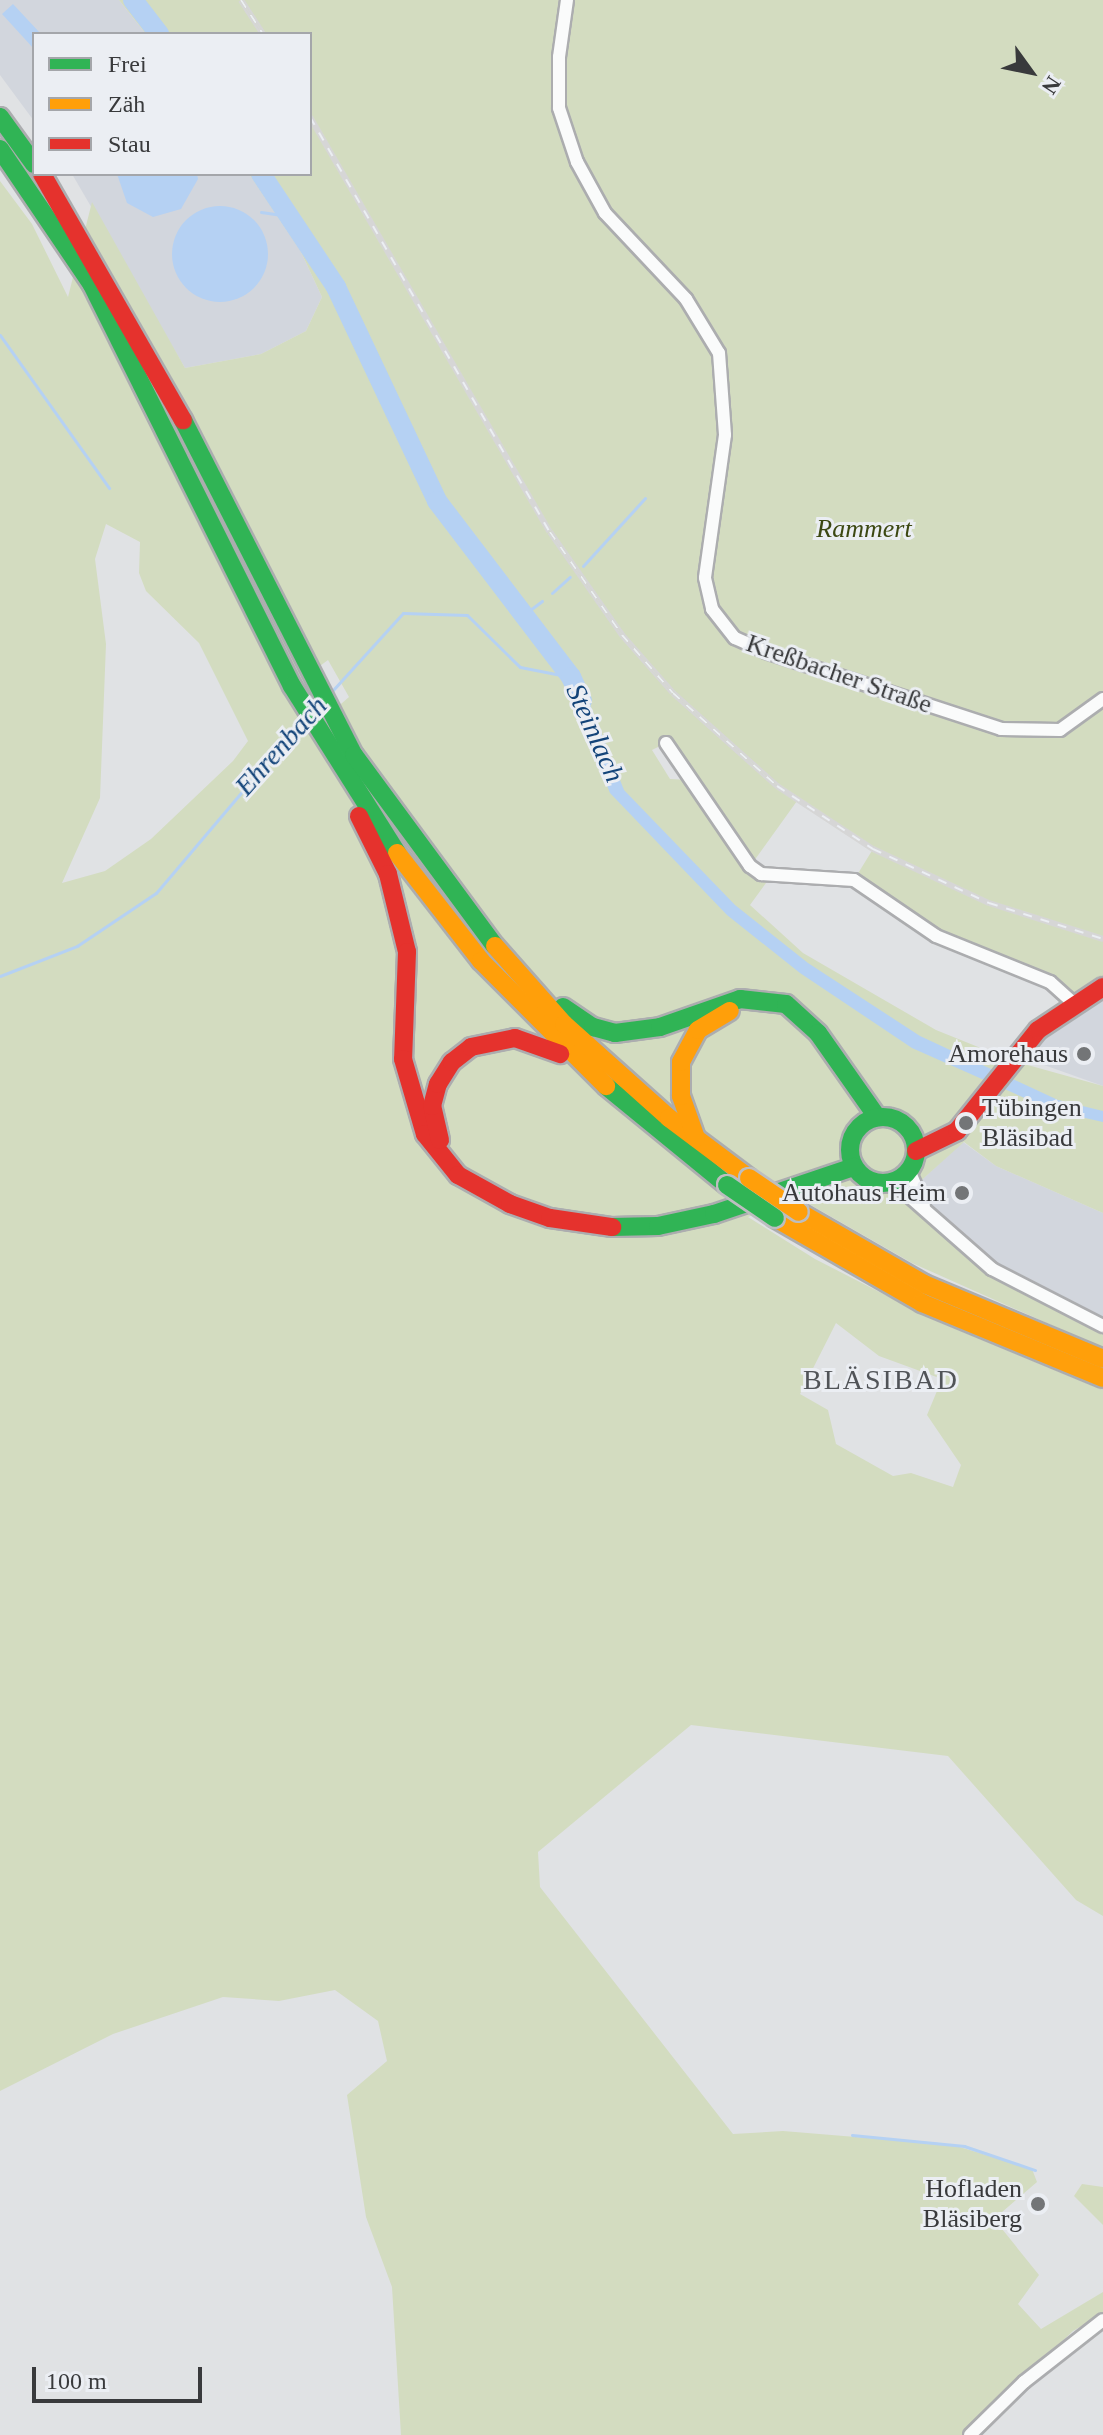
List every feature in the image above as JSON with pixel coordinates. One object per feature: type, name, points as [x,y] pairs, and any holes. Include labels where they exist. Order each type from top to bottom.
[{"type":"main road","points":[[0,117],[32,161]]},
{"type":"main road","points":[[0,149],[92,285],[292,686],[401,859],[481,961],[552,1037],[650,1126],[775,1218],[922,1303],[1103,1378]]},
{"type":"main road","points":[[43,176],[153,362],[331,714],[418,847],[488,937],[564,1024],[696,1139],[799,1212],[931,1287],[1103,1359]]},
{"type":"main road","points":[[320,733],[397,900],[407,952],[403,1059],[409,1093],[425,1134],[458,1175],[510,1204],[550,1218],[601,1227],[658,1226],[714,1214],[852,1158],[869,1121]]},
{"type":"main road","points":[[488,937],[573,1016],[615,1033],[660,1027],[740,999],[786,1004],[818,1033],[869,1121]]},
{"type":"main road","points":[[916,1151],[957,1131],[1038,1030],[1073,1003],[1103,987]]},
{"type":"main road","points":[[696,1139],[679,1080],[687,1045],[715,1016],[742,1007],[765,1007],[800,1024],[816,1042],[869,1121]]},
{"type":"main road","points":[[650,1126],[611,1101],[559,1053],[515,1038],[471,1047],[452,1062],[432,1106],[434,1130],[447,1154],[493,1189],[527,1206],[605,1221],[705,1208],[852,1158]]},
{"type":"main road","points":[[911,1131],[934,1130],[979,1103]]},
{"type":"main road","points":[[852,1158],[871,1182],[893,1182],[909,1170],[916,1151],[911,1131],[894,1118],[869,1121]]},
{"type":"street","name":"Kreßbacher Straße","points":[[567,0],[559,108],[577,162],[605,213],[686,299],[719,353],[725,435],[705,578],[712,609],[735,638],[766,652],[1001,729],[1060,730],[1103,699]]},
{"type":"street","points":[[666,743],[750,866],[761,874],[854,880],[936,936],[1050,982],[1073,1003]]},
{"type":"street","points":[[909,1170],[925,1208]]},
{"type":"street","points":[[893,1182],[992,1269],[1103,1326]]},
{"type":"street","points":[[970,2435],[1024,2382],[1103,2320]]},
{"type":"shaded area","points":[[0,0],[119,0],[144,32],[32,32],[32,118],[0,75]]},
{"type":"shaded area","points":[[73,176],[250,176],[301,252],[322,297],[306,331],[261,354],[185,368]]},
{"type":"shaded area","points":[[1103,987],[1103,1086],[1016,1055]]},
{"type":"shaded area","points":[[963,1142],[996,1166],[1103,1213],[1103,1326],[1015,1283],[925,1208],[915,1186]]},
{"type":"green space","name":"Rammert","points":[[119,0],[1103,0],[1103,987],[1073,1003],[1066,995],[936,936],[854,880],[873,849],[797,801],[751,865],[771,876],[750,905],[803,953],[936,1030],[1013,1061],[1103,1086],[1103,1213],[996,1166],[964,1142],[915,1186],[925,1208],[963,1247],[1103,1326],[1103,1348],[912,1263],[809,1204],[804,1194],[748,1217],[815,1259],[934,1320],[1103,1390],[1103,1916],[1076,1900],[948,1756],[691,1725],[538,1852],[540,1887],[733,2134],[783,2131],[953,2145],[1032,2169],[1037,2182],[994,2219],[1039,2275],[1018,2304],[1041,2329],[1103,2292],[1103,2314],[1073,2331],[963,2435],[401,2435],[392,2287],[366,2217],[347,2095],[387,2061],[378,2021],[335,1990],[279,2001],[223,1997],[113,2034],[0,2091],[0,181],[32,224],[68,297],[92,202],[185,368],[261,354],[306,331],[322,297],[301,252],[250,176],[312,176],[312,32],[144,32]],"holes":[[[106,524],[140,542],[139,573],[146,591],[199,643],[248,741],[233,761],[151,839],[105,871],[62,883],[100,798],[106,644],[95,559]],[[328,660],[349,697],[311,730],[293,686]],[[666,743],[689,780],[670,779],[652,750]],[[836,1323],[879,1356],[942,1379],[927,1415],[961,1465],[953,1487],[911,1473],[893,1476],[836,1444],[828,1410],[800,1394]]]},
{"type":"green space","points":[[1082,2184],[1103,2187],[1103,2225],[1074,2196]]},
{"type":"water","points":[[13,4],[39,32],[32,32],[32,47],[2,14]]},
{"type":"water","points":[[118,176],[197,176],[181,209],[153,217],[127,203]]},
{"type":"water","points":[[220,206],[238,210],[254,220],[264,236],[268,254],[264,272],[254,288],[238,298],[220,302],[202,298],[186,288],[176,272],[172,254],[176,236],[186,220],[202,210]]},
{"type":"water","points":[[579,677],[624,790],[735,905],[808,963],[920,1036],[1058,1100],[1103,1111],[1103,1122],[1054,1111],[912,1048],[800,973],[727,915],[610,793],[564,680]]},
{"type":"waterway","name":"Steinlach","points":[[133,0],[157,32]]},
{"type":"waterway","name":"Steinlach","points":[[262,176],[336,287],[437,501],[571,677],[582,701]]},
{"type":"waterway","points":[[261,212],[289,216]]},
{"type":"waterway","points":[[0,335],[109,488]]},
{"type":"waterway","points":[[583,566],[645,498]]},
{"type":"waterway","points":[[552,593],[570,577]]},
{"type":"waterway","points":[[522,616],[542,601]]},
{"type":"waterway","name":"Ehrenbach","points":[[333,690],[403,613],[467,615],[520,667],[571,677]]},
{"type":"waterway","name":"Ehrenbach","points":[[0,976],[77,946],[156,893],[302,721]]},
{"type":"waterway","points":[[852,2135],[964,2146],[1035,2170]]},
{"type":"railway","points":[[241,0],[262,32]]},
{"type":"railway","points":[[312,120],[550,532],[622,635],[673,693],[777,786],[873,849],[989,903],[1103,939]]},
{"type":"traffic: fast","points":[[0,117],[32,161]]},
{"type":"traffic: fast","points":[[0,149],[92,285],[292,686],[397,853]]},
{"type":"traffic: fast","points":[[183,420],[354,755],[495,946]]},
{"type":"traffic: fast","points":[[563,1007],[593,1027],[615,1033],[660,1027],[740,999],[786,1004],[818,1033],[877,1117]]},
{"type":"traffic: fast","points":[[606,1086],[727,1185]]},
{"type":"traffic: fast","points":[[876,1117],[890,1117],[902,1122],[911,1131],[916,1150],[914,1163],[907,1174],[890,1183],[876,1183],[864,1178],[855,1169],[850,1157],[850,1143],[855,1131],[864,1122],[876,1117]]},
{"type":"traffic: fast","points":[[612,1227],[658,1226],[714,1214],[854,1167]]},
{"type":"traffic: fast","points":[[727,1185],[775,1218]]},
{"type":"traffic: slow","points":[[397,853],[481,961],[606,1086]]},
{"type":"traffic: slow","points":[[495,946],[564,1024],[669,1118],[749,1178]]},
{"type":"traffic: slow","points":[[696,1138],[681,1096],[681,1062],[698,1030],[730,1011]]},
{"type":"traffic: slow","points":[[749,1178],[799,1212]]},
{"type":"traffic: slow","points":[[799,1212],[924,1284],[1103,1359]]},
{"type":"traffic: slow","points":[[775,1218],[922,1303],[1103,1378]]},
{"type":"traffic: jam","points":[[43,176],[183,420]]},
{"type":"traffic: jam","points":[[359,816],[388,874],[407,952],[403,1059],[425,1134],[458,1175],[510,1204],[550,1218],[612,1227]]},
{"type":"traffic: jam","points":[[916,1151],[957,1131],[1038,1030],[1103,987]]},
{"type":"traffic: jam","points":[[440,1140],[432,1106],[438,1084],[452,1062],[471,1047],[515,1038],[560,1054]]},
{"type":"place","name":"Amorehaus","points":[[1084,1054]]},
{"type":"place","name":"Tübingen Bläsibad","points":[[966,1123]]},
{"type":"place","name":"Autohaus Heim","points":[[962,1193]]},
{"type":"place","name":"Hofladen Bläsiberg","points":[[1038,2204]]},
{"type":"district","name":"BLÄSIBAD","points":[[881,1380]]}]
